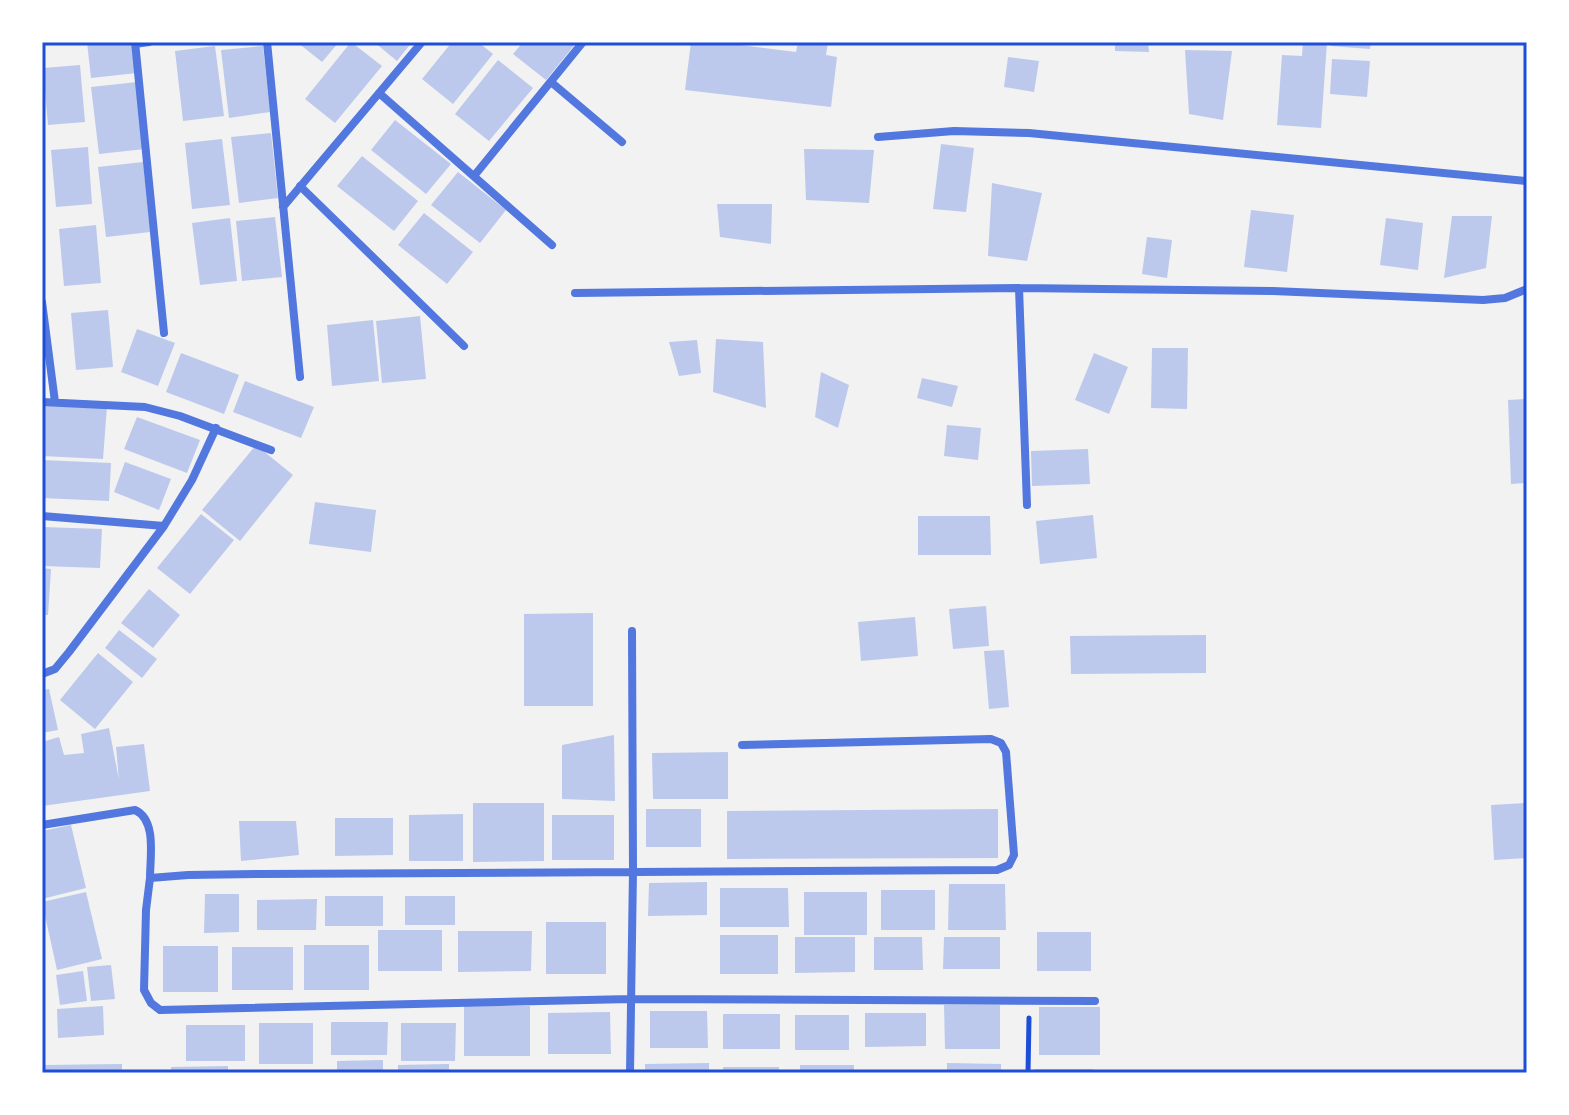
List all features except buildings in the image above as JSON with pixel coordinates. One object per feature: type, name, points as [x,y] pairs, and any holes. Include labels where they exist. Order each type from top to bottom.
[{"type":"street","points":[[149,42],[135,43],[164,333]]},
{"type":"street","points":[[267,42],[300,377]]},
{"type":"street","points":[[283,207],[422,42]]},
{"type":"street","points":[[474,176],[583,42]]},
{"type":"street","points":[[551,82],[622,142]]},
{"type":"street","points":[[379,93],[552,245]]},
{"type":"street","points":[[878,137],[954,131],[1029,133],[1527,181]]},
{"type":"street","points":[[300,186],[464,346]]},
{"type":"street","points":[[575,293],[1019,288],[1273,291],[1483,300],[1505,298],[1527,289]]},
{"type":"street","points":[[1019,288],[1027,505]]},
{"type":"street","points":[[42,302],[55,402]]},
{"type":"street","points":[[42,402],[145,407],[216,428],[271,450]]},
{"type":"street","points":[[42,674],[55,669],[164,526],[192,480],[216,428]]},
{"type":"street","points":[[42,516],[164,526]]},
{"type":"street","points":[[630,1073],[632,631]]},
{"type":"street","points":[[150,878],[188,875],[997,870],[1009,865],[1014,855],[1006,752],[1001,743],[991,739],[742,745]]},
{"type":"street","points":[[42,825],[135,810],[143,814],[149,824],[150,878],[144,990],[151,1003],[160,1010],[631,999],[1095,1001]]},
{"type":"path","points":[[1028,1073],[1029,1001]]}]
